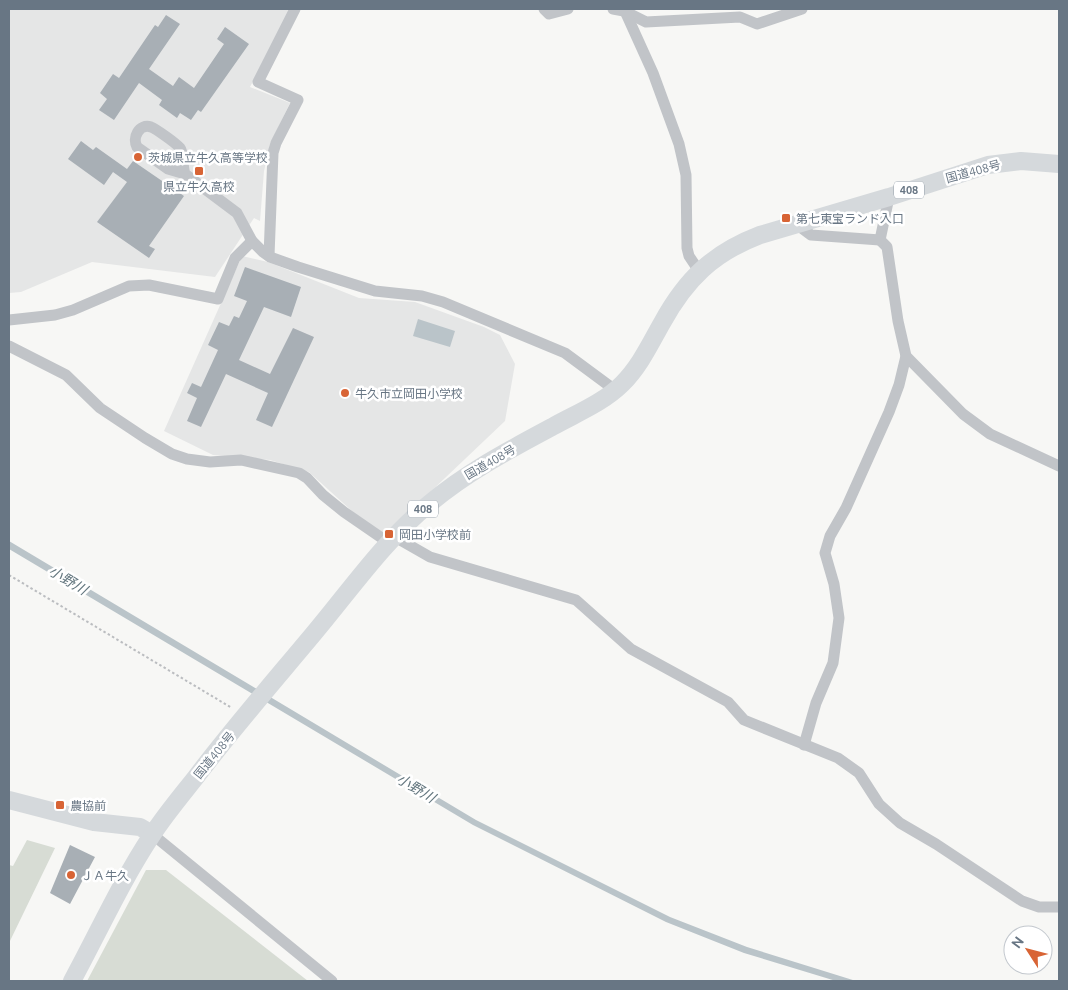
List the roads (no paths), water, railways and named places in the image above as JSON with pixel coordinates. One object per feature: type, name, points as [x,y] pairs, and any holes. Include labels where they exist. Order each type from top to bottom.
[{"type":"highway","name":"国道408号","points":[[72,981],[152,834],[274,680],[392,540],[426,506],[459,480],[488,461],[604,398],[615,390],[634,370],[674,301],[699,271],[711,260],[742,242],[988,165],[1021,161],[1059,164]]},
{"type":"highway","points":[[9,800],[94,822],[140,828],[152,834]]},
{"type":"street","points":[[269,256],[273,153],[276,143],[298,100],[258,82],[295,9]]},
{"type":"street","points":[[544,9],[549,14],[568,9]]},
{"type":"street","points":[[620,10],[646,22],[740,17],[757,24],[802,9]]},
{"type":"street","points":[[620,10],[653,73],[679,144],[686,175],[688,256],[699,271]]},
{"type":"street","points":[[185,174],[182,167],[182,155],[178,146],[150,127],[139,130],[134,141],[137,147],[168,169],[185,174],[237,213],[252,241],[269,256],[368,289],[422,296],[470,312],[565,353],[615,390]]},
{"type":"street","points":[[880,240],[889,197]]},
{"type":"street","points":[[795,224],[811,235],[880,240],[887,247],[898,321],[906,356],[899,385],[889,412],[846,508],[827,545],[825,554],[834,584],[839,618],[833,663],[816,703],[804,745]]},
{"type":"street","points":[[9,320],[55,315],[73,310],[129,286],[148,285],[218,299],[235,258],[252,241]]},
{"type":"street","points":[[9,346],[66,375],[100,408],[172,454],[187,459],[210,462],[241,460],[299,473],[308,478],[344,512],[392,540],[430,558],[576,600],[631,649],[728,702],[744,720],[838,758],[858,773],[878,804],[900,823],[936,844],[1022,901],[1039,907],[1059,907]]},
{"type":"street","points":[[906,356],[963,414],[990,434],[1059,466]]},
{"type":"street","points":[[152,834],[332,981]]},
{"type":"water","points":[[418,319],[455,331],[450,347],[413,336]]},
{"type":"water","name":"小野川","points":[[9,541],[476,820],[670,917],[747,947],[856,981],[836,981],[744,953],[666,922],[473,825],[9,549]]},
{"type":"place","name":"茨城県立牛久高等学校","points":[[138,157]]},
{"type":"place","name":"県立牛久高校","points":[[199,171]]},
{"type":"place","name":"第七東宝ランド入口","points":[[786,218]]},
{"type":"place","name":"牛久市立岡田小学校","points":[[345,393]]},
{"type":"place","name":"岡田小学校前","points":[[389,534]]},
{"type":"place","name":"農協前","points":[[60,805]]},
{"type":"place","name":"ＪＡ牛久","points":[[71,875]]}]
